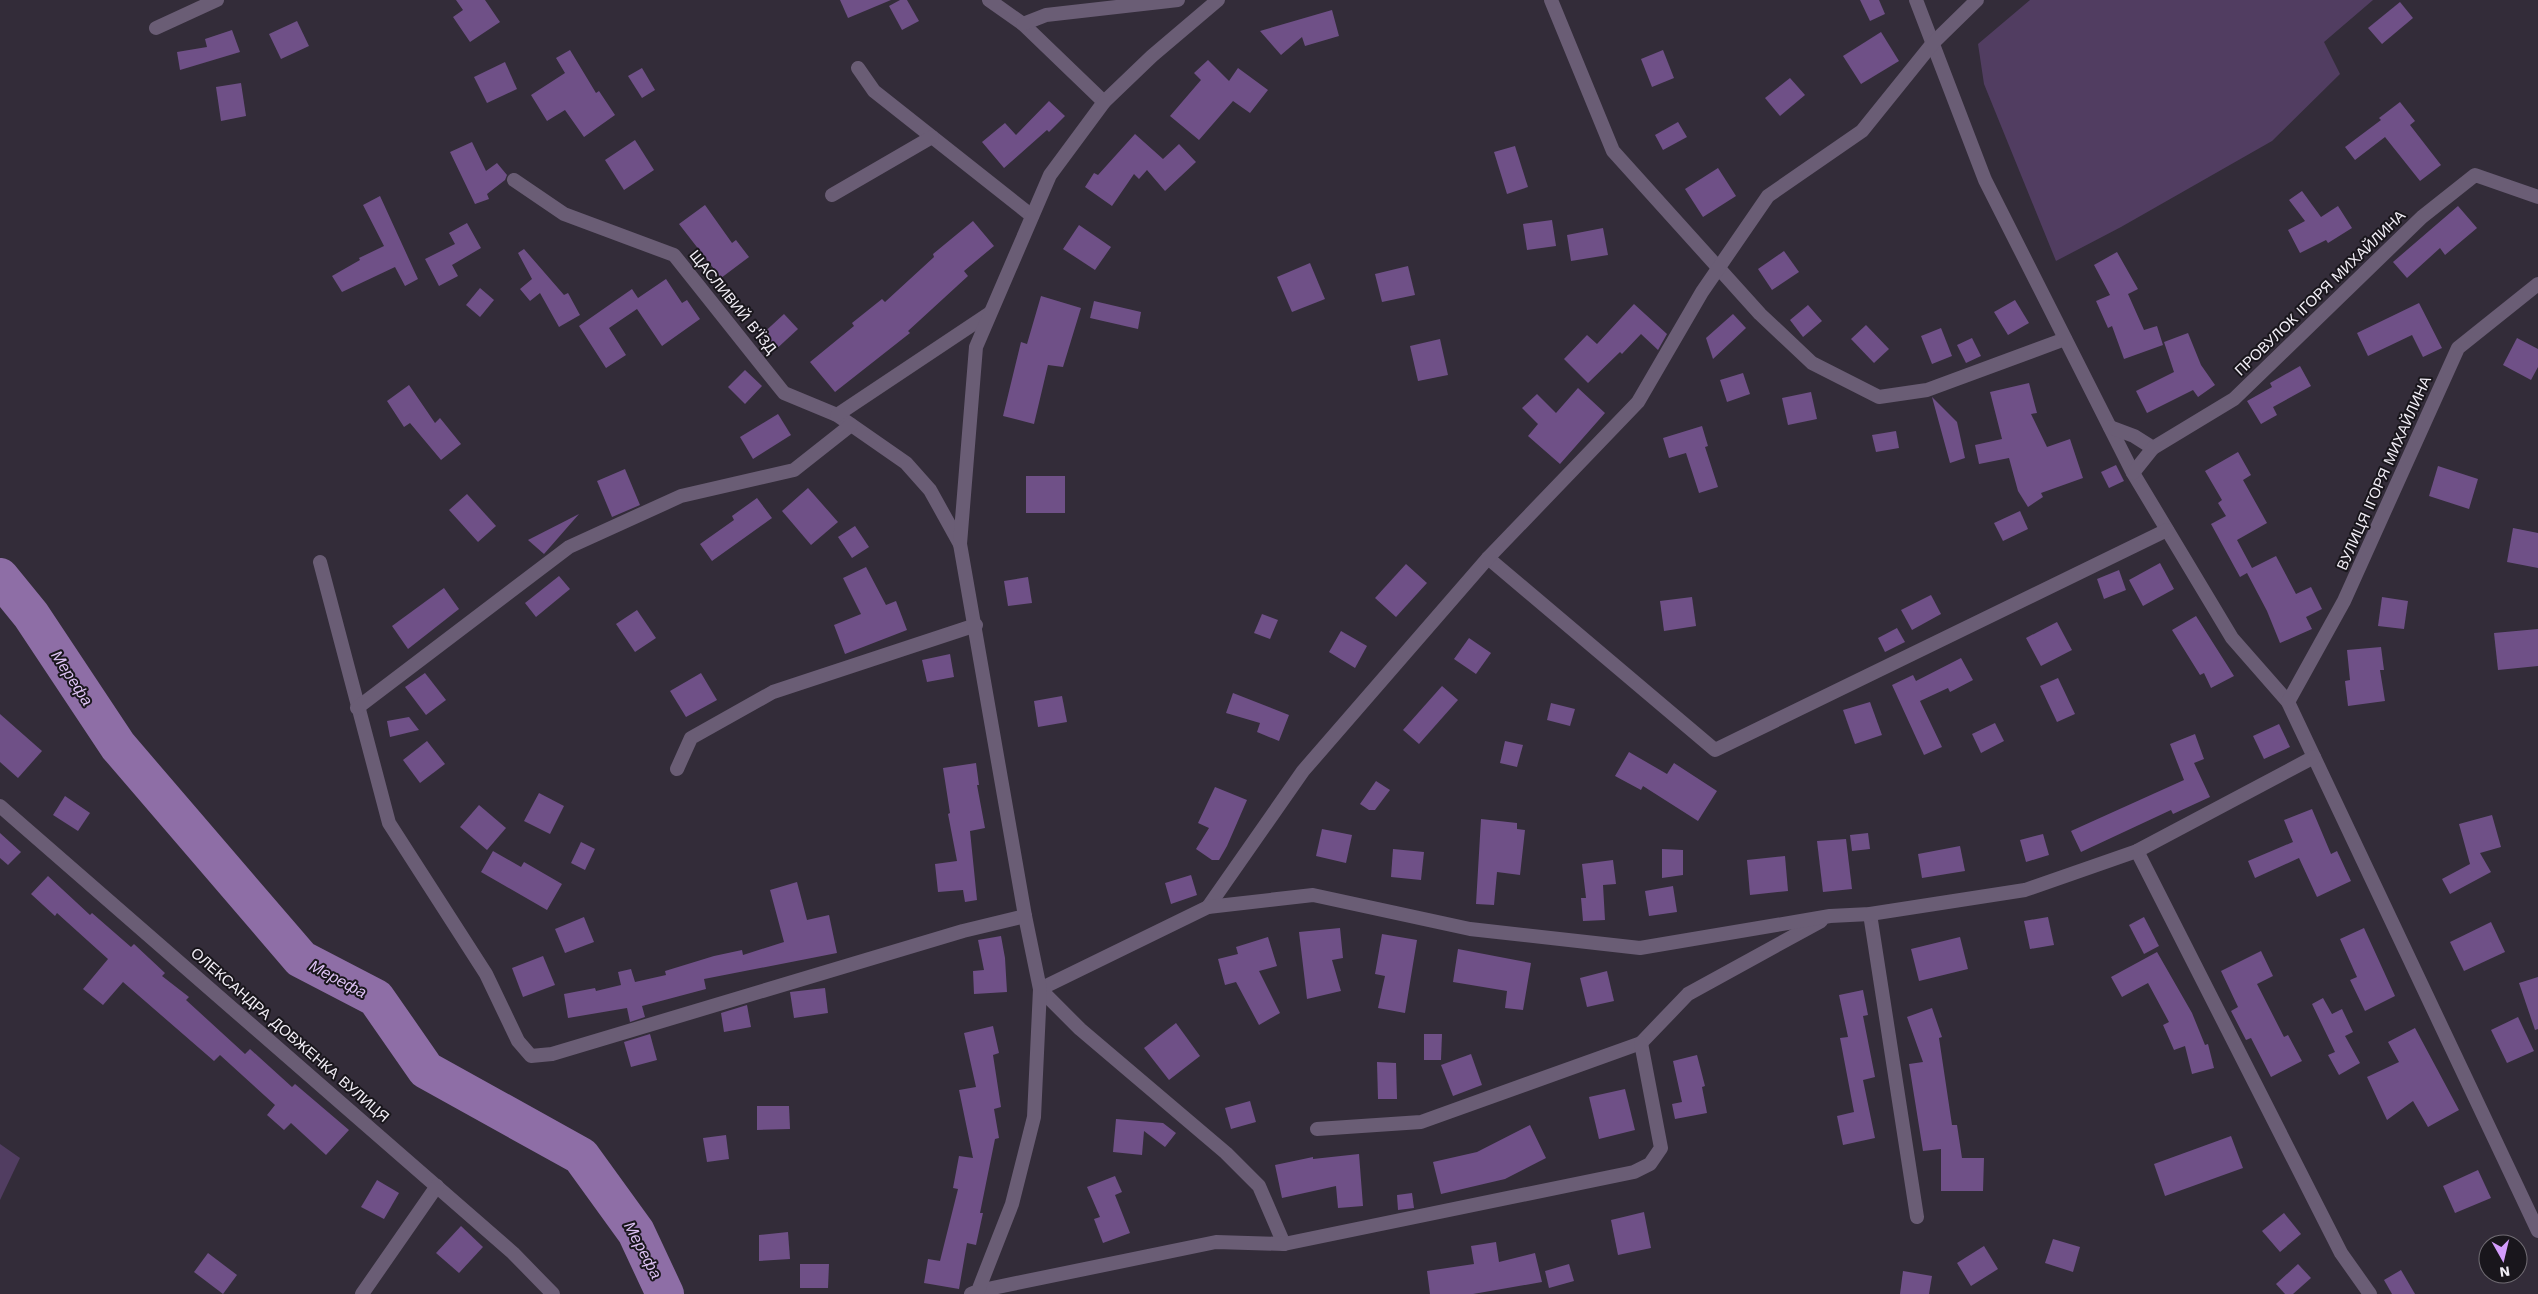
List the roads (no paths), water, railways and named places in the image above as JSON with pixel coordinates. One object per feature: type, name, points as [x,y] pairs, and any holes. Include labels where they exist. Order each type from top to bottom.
[{"type":"street","points":[[156,28],[217,0]]},
{"type":"street","points":[[989,0],[1023,24],[1104,102]]},
{"type":"street","points":[[1023,24],[1046,15],[1178,0]]},
{"type":"street","points":[[975,1292],[1012,1204],[1034,1117],[1040,989],[1025,916],[976,625],[960,544],[976,347],[1050,175],[1104,102],[1152,56],[1218,0]]},
{"type":"street","points":[[1551,0],[1613,151],[1760,314],[1812,363],[1879,397],[1927,390],[2066,339]]},
{"type":"street","points":[[1916,0],[1986,180],[2133,473],[2232,638],[2288,702],[2538,1231]]},
{"type":"street","points":[[1208,907],[1303,771],[1488,558],[1638,402],[1702,292],[1768,196],[1862,131],[1933,43],[1977,0]]},
{"type":"street","points":[[858,68],[874,91],[1032,216]]},
{"type":"street","points":[[832,195],[932,137]]},
{"type":"street","name":"ПРОВУЛОК ІГОРЯ МИХАЙЛИНА","points":[[2133,473],[2153,448],[2234,399],[2422,216],[2475,175],[2538,197]]},
{"type":"street","name":"ЩАСЛИВИЙ В'ЇЗД","points":[[514,180],[564,214],[674,255],[784,392],[837,416],[912,470],[930,490],[960,544]]},
{"type":"street","name":"ВУЛИЦЯ ІГОРЯ МИХАЙЛИНА","points":[[2288,702],[2344,601],[2458,348],[2538,284]]},
{"type":"street","points":[[837,416],[991,312]]},
{"type":"street","points":[[357,708],[569,547],[681,496],[794,470],[851,425]]},
{"type":"street","points":[[2110,427],[2134,436],[2153,448]]},
{"type":"street","points":[[1488,558],[1715,750],[2168,530]]},
{"type":"street","points":[[320,562],[357,708],[389,823],[486,974],[518,1041],[530,1056],[552,1054],[963,931],[1025,916]]},
{"type":"street","points":[[676,769],[690,738],[773,692],[976,625]]},
{"type":"street","points":[[1040,989],[1208,907],[1313,895],[1470,929],[1640,948],[1830,916],[1870,914],[2024,890],[2138,851],[2314,757]]},
{"type":"street","name":"ОЛЕКСАНДРА ДОВЖЕНКА ВУЛИЦЯ","points":[[0,806],[513,1253],[553,1294]]},
{"type":"street","points":[[2138,851],[2341,1253],[2370,1294]]},
{"type":"street","points":[[1870,914],[1916,1217]]},
{"type":"street","points":[[1317,1129],[1421,1122],[1642,1043],[1688,994],[1830,916]]},
{"type":"street","points":[[1040,989],[1080,1029],[1226,1153],[1258,1186],[1284,1244]]},
{"type":"street","points":[[975,1292],[1216,1242],[1284,1244],[1634,1172],[1650,1164],[1660,1148],[1642,1043]]},
{"type":"street","points":[[362,1294],[437,1186]]},
{"type":"waterway","name":"Мерефа","points":[[0,577],[31,615],[118,746],[301,959],[376,998],[426,1070],[581,1156],[636,1232],[665,1294]]}]
